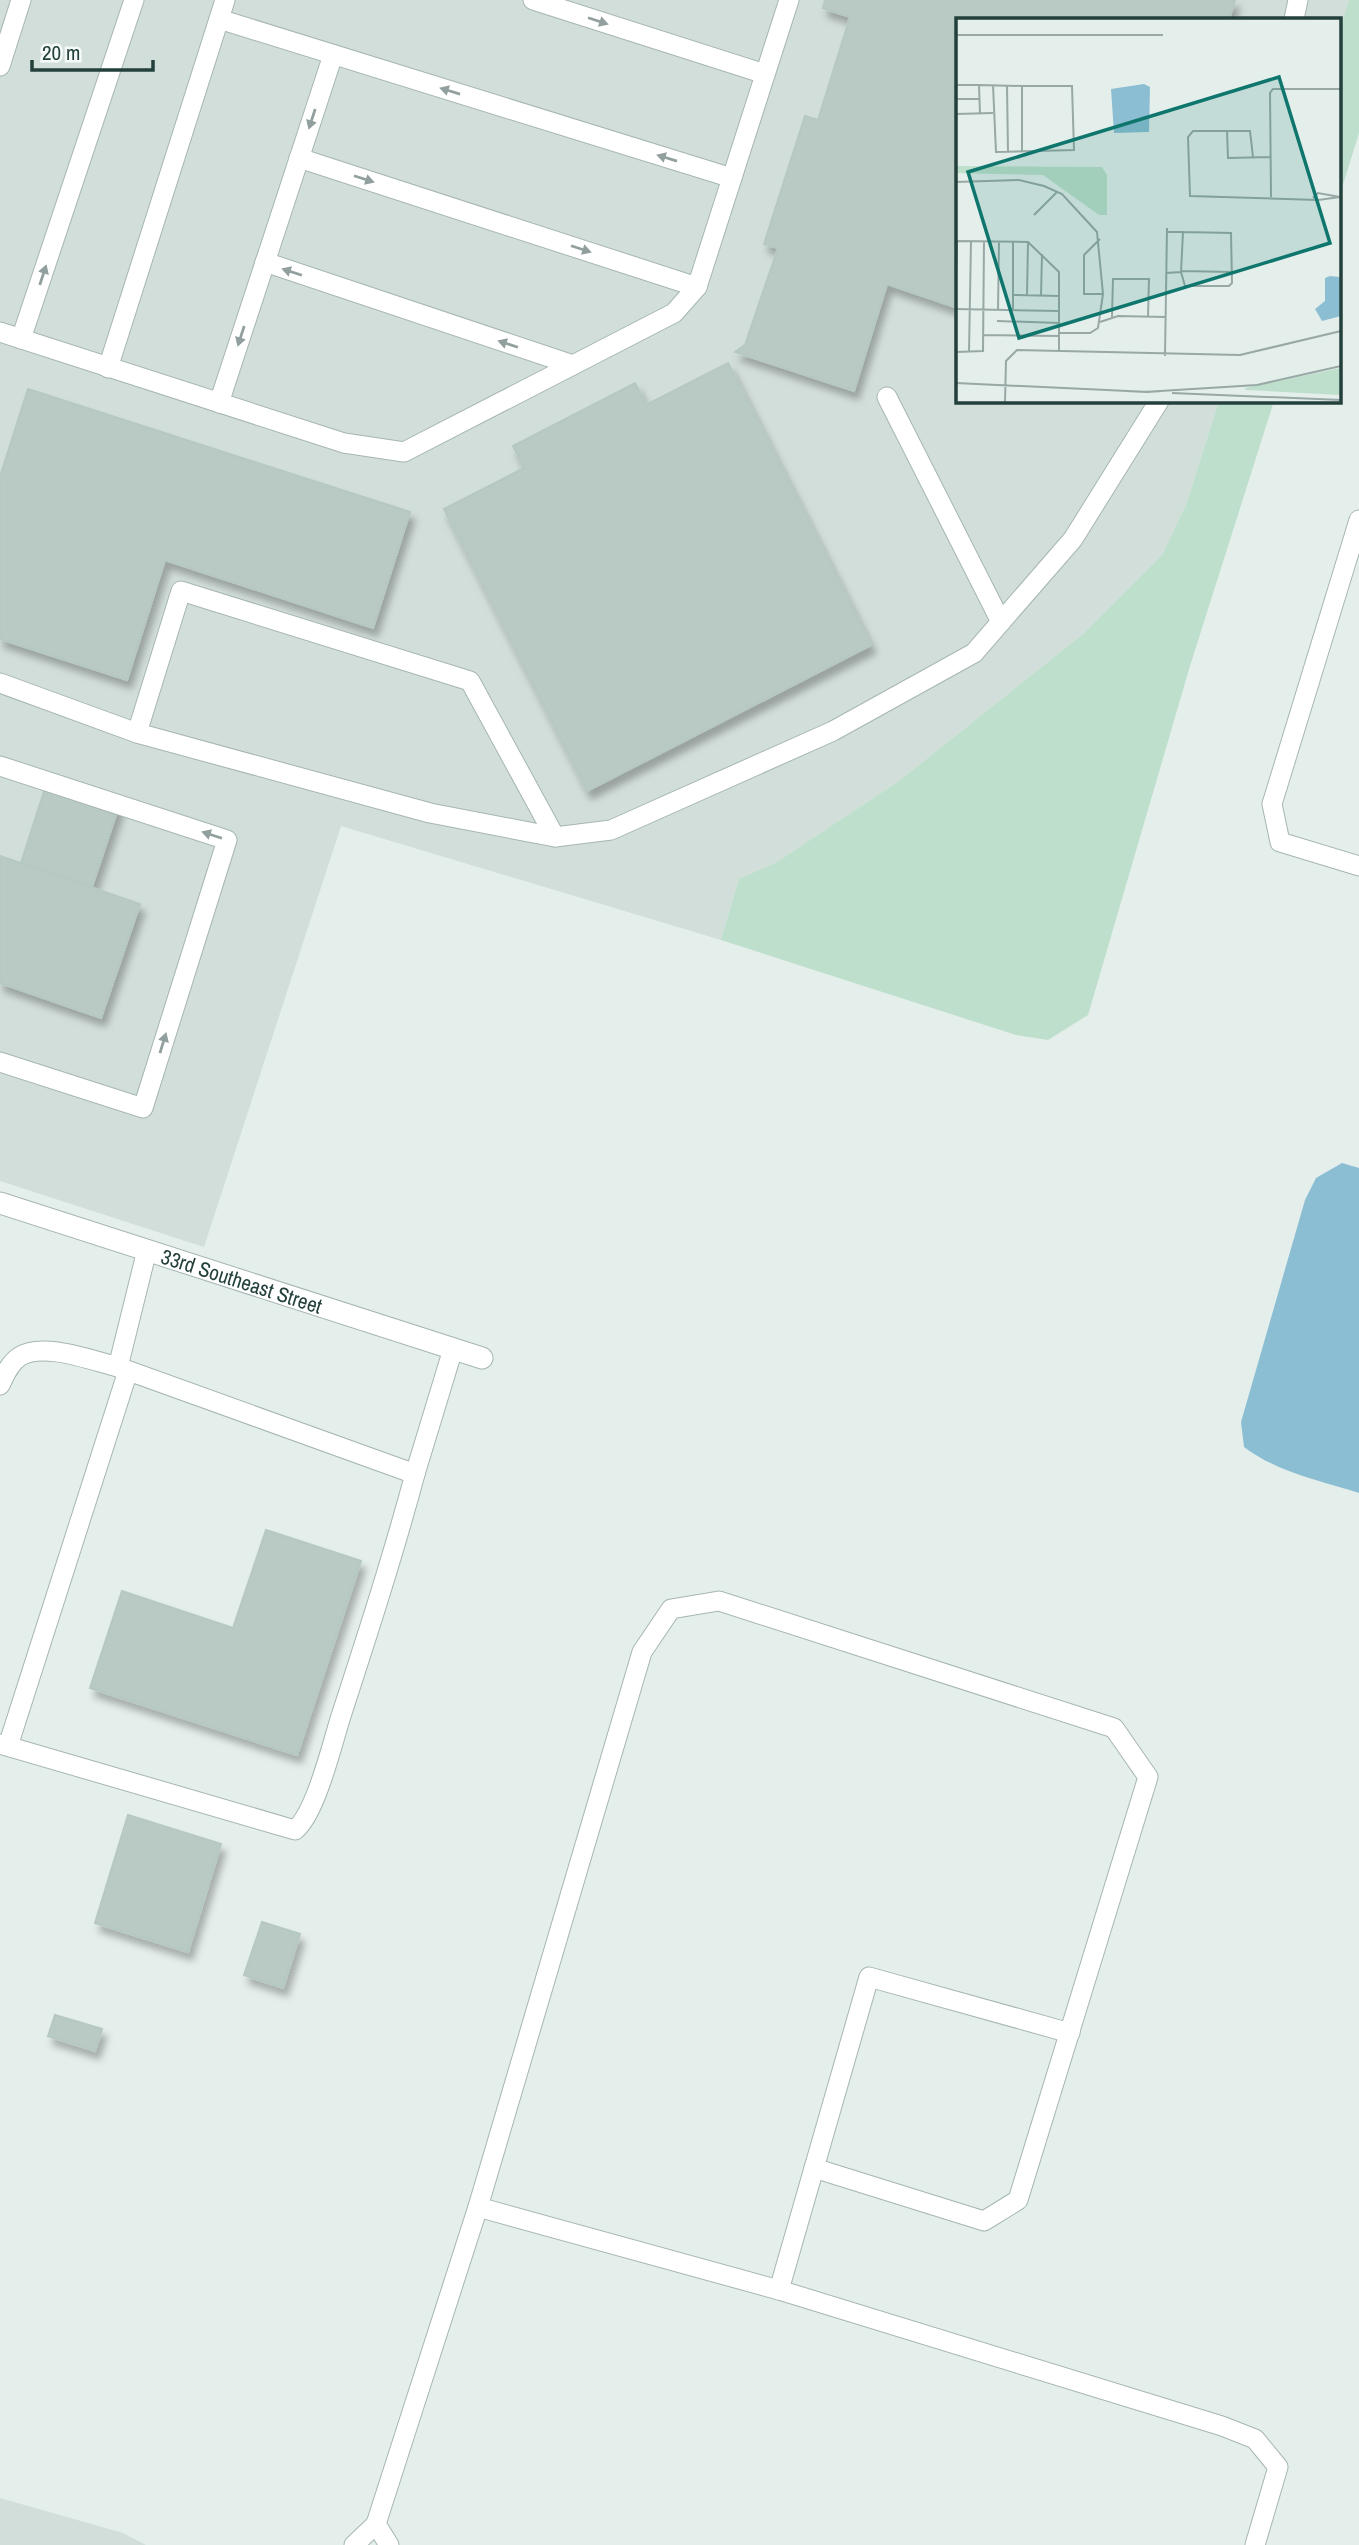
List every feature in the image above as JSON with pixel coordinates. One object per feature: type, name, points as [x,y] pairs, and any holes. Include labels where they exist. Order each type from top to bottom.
[{"type":"street","name":"33rd Southeast Street","points":[[0,1203],[482,1358]]},
{"type":"lane","points":[[0,66],[21,0]]},
{"type":"lane","points":[[21,339],[134,0]]},
{"type":"lane","points":[[108,368],[225,0]]},
{"type":"lane","points":[[533,0],[765,74]]},
{"type":"lane","points":[[0,332],[344,443],[404,452],[674,313],[697,287],[789,0]]},
{"type":"lane","points":[[1294,18],[1298,0]]},
{"type":"lane","points":[[219,19],[732,178]]},
{"type":"lane","points":[[219,403],[333,55]]},
{"type":"lane","points":[[299,158],[697,287]]},
{"type":"lane","points":[[265,262],[573,365]]},
{"type":"lane","points":[[887,397],[1001,622]]},
{"type":"lane","points":[[0,683],[137,733],[430,813],[555,837],[611,830],[832,731],[974,653],[1073,539],[1158,402]]},
{"type":"lane","points":[[1359,520],[1272,804],[1280,842],[1359,866]]},
{"type":"lane","points":[[137,733],[181,592],[470,681],[555,837]]},
{"type":"lane","points":[[0,766],[227,840],[143,1108],[0,1062]]},
{"type":"lane","points":[[147,1251],[123,1369],[4,1745],[295,1830],[302,1825],[319,1784],[398,1537],[453,1349]]},
{"type":"lane","points":[[0,1385],[10,1365],[20,1356],[33,1352],[66,1354],[123,1369],[415,1474]]},
{"type":"lane","points":[[354,2545],[376,2524],[478,2207],[642,1651],[671,1609],[719,1601],[1114,1728],[1148,1777],[1018,2200],[984,2221],[814,2168]]},
{"type":"lane","points":[[779,2290],[869,1977],[1070,2033]]},
{"type":"lane","points":[[478,2207],[779,2290],[1255,2439],[1278,2467],[1255,2545]]},
{"type":"lane","points":[[376,2524],[389,2545]]},
{"type":"shaded area","points":[[0,0],[1349,0],[1342,23],[1342,18],[956,18],[956,402],[1219,402],[1186,505],[1162,555],[1083,634],[899,781],[777,862],[739,879],[721,940],[341,826],[204,1247],[0,1181]]},
{"type":"shaded area","points":[[0,2498],[123,2533],[146,2545],[0,2545]]},
{"type":"green space","points":[[1349,0],[1359,0],[1359,133],[1342,188],[1342,23]]},
{"type":"green space","points":[[1219,402],[1274,402],[1190,666],[1088,1015],[1048,1040],[1016,1035],[721,940],[739,879],[777,862],[899,781],[1083,634],[1162,555],[1186,505]]},
{"type":"water","points":[[1342,1163],[1359,1168],[1359,1493],[1299,1475],[1257,1456],[1244,1447],[1241,1422],[1305,1200],[1316,1178]]},
{"type":"building","points":[[825,0],[1235,0],[1229,18],[956,18],[956,307],[887,284],[854,391],[735,352],[745,345],[778,248],[764,244],[805,116],[818,120],[850,17],[823,8]]},
{"type":"building","points":[[728,363],[871,645],[587,791],[444,509],[524,468],[513,446],[635,383],[646,405]]},
{"type":"building","points":[[28,389],[410,512],[373,628],[165,560],[127,680],[0,639],[0,477]]},
{"type":"building","points":[[48,779],[120,803],[92,887],[21,863]]},
{"type":"building","points":[[0,856],[140,904],[101,1018],[0,983]]},
{"type":"building","points":[[266,1530],[361,1561],[297,1755],[90,1688],[122,1591],[233,1628]]},
{"type":"building","points":[[128,1815],[221,1844],[188,1952],[95,1923]]},
{"type":"building","points":[[262,1922],[300,1934],[283,1988],[244,1975]]},
{"type":"building","points":[[55,2015],[102,2029],[95,2051],[48,2036]]}]
